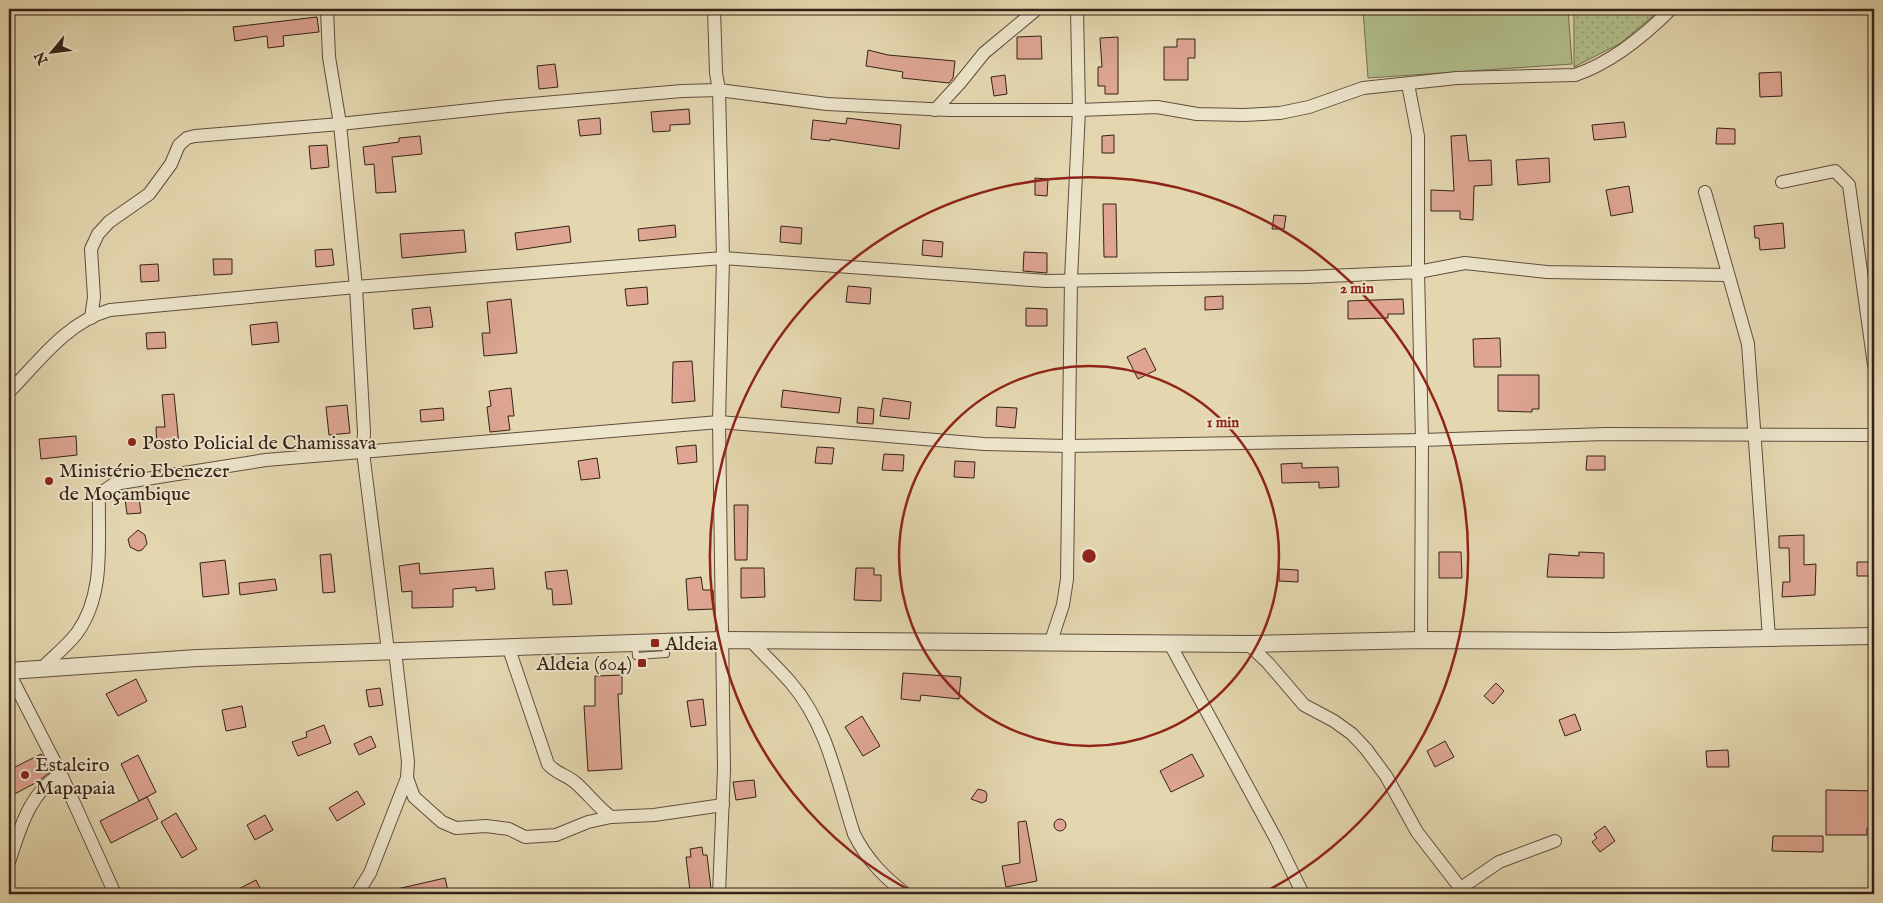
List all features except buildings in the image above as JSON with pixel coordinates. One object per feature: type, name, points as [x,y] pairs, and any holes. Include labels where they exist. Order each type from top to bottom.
[{"type":"street","points":[[327,9],[329,57],[340,124],[356,287],[363,452],[408,762],[407,778],[370,873],[357,894]]},
{"type":"street","points":[[714,9],[716,73],[719,90],[723,258],[719,422],[723,805],[718,894]]},
{"type":"street","points":[[935,110],[960,84],[984,53],[1037,9]]},
{"type":"street","points":[[1050,644],[1063,605],[1067,579],[1071,279],[1079,110],[1077,9]]},
{"type":"street","points":[[91,318],[94,297],[90,249],[98,234],[109,222],[149,194],[171,164],[178,145],[187,138],[508,106],[682,91],[719,90],[827,104],[935,110],[1079,110],[1157,107],[1197,114],[1280,113],[1309,107],[1363,88],[1457,78],[1575,75],[1585,72],[1626,48],[1671,9]]},
{"type":"street","points":[[1408,84],[1418,136],[1418,272],[1422,440],[1421,640]]},
{"type":"street","points":[[1782,182],[1834,172],[1849,185],[1874,365]]},
{"type":"street","points":[[1705,192],[1726,274],[1748,344],[1769,638]]},
{"type":"street","points":[[9,392],[57,342],[91,318],[110,310],[356,287],[723,258],[1046,281],[1071,279],[1306,277],[1418,272],[1465,263],[1546,272],[1726,274]]},
{"type":"street","points":[[42,668],[78,631],[98,585],[99,499],[101,493],[114,484],[266,460],[719,422],[984,444],[1068,446],[1422,440],[1605,434],[1874,435]]},
{"type":"street","points":[[115,894],[61,774],[9,672],[42,668],[197,658],[721,640],[1050,644],[1248,644],[1421,640],[1612,641],[1874,636]]},
{"type":"street","points":[[751,641],[791,683],[805,704],[827,745],[849,820],[860,847],[871,863],[906,894]]},
{"type":"street","points":[[1170,644],[1276,839],[1303,894]]},
{"type":"street","points":[[1248,644],[1268,663],[1304,705],[1334,721],[1352,734],[1366,749],[1386,776],[1417,832],[1463,891],[1499,862],[1556,841]]},
{"type":"street","points":[[508,646],[548,764],[555,772],[576,782],[597,807],[611,817]]},
{"type":"street","points":[[9,862],[25,814],[52,779],[61,774]]},
{"type":"street","points":[[407,778],[414,797],[442,822],[456,828],[486,826],[509,829],[525,837],[540,838],[556,835],[588,822],[611,817],[654,815],[723,805]]},
{"type":"green space","points":[[1363,9],[1568,9],[1572,64],[1368,78]]},
{"type":"green space","points":[[1574,9],[1661,9],[1621,43],[1574,67]]},
{"type":"place","name":"Posto Policial de Chamissava","points":[[132,442]]},
{"type":"place","name":"Ministério Ebenezer de Moçambique","points":[[49,481]]},
{"type":"place","name":"Aldeia","points":[[655,643]]},
{"type":"place","name":"Aldeia (604)","points":[[642,663]]},
{"type":"place","name":"Estaleiro Mapapaia","points":[[25,775]]}]
